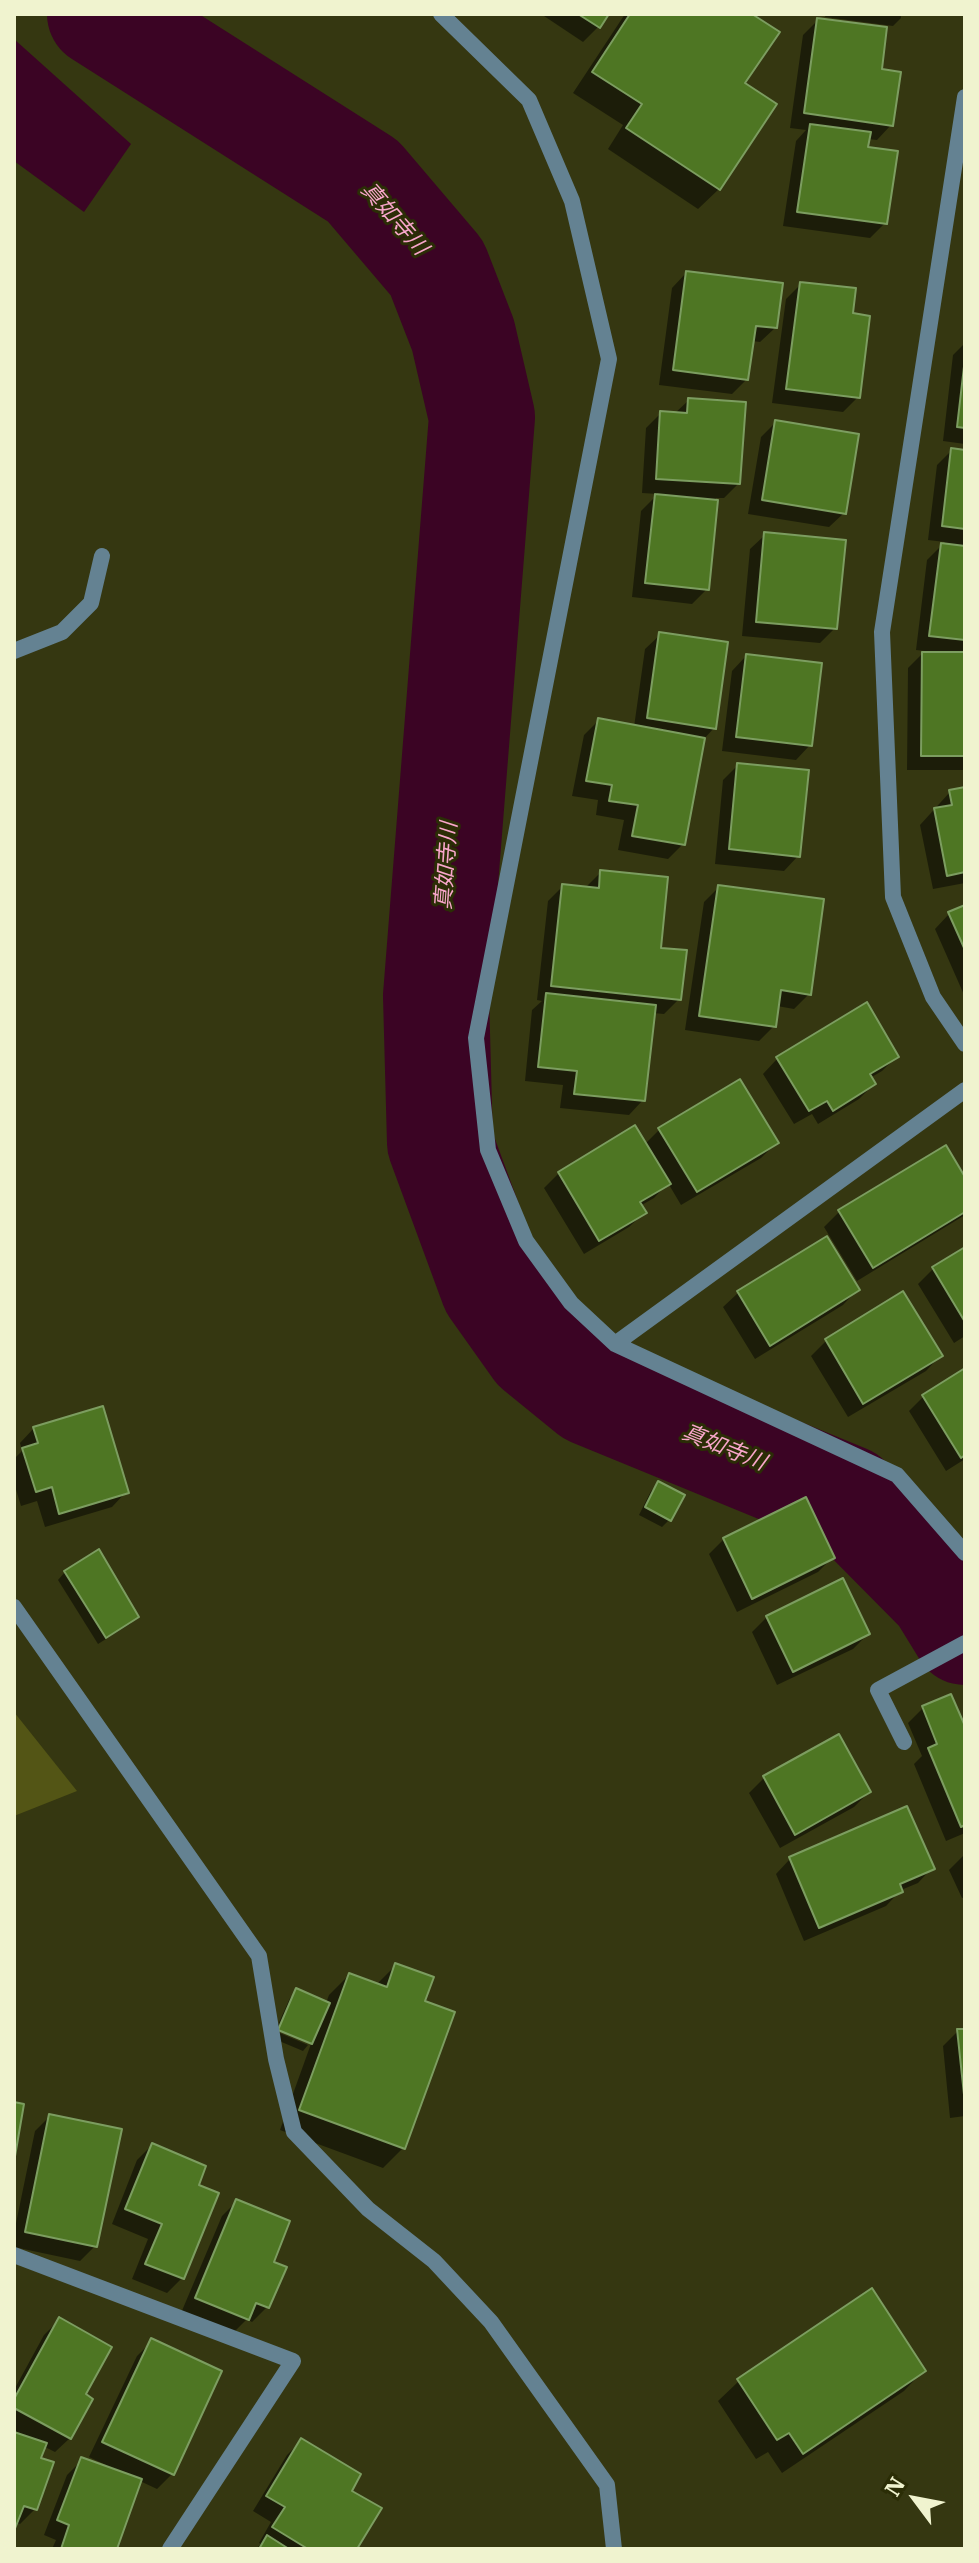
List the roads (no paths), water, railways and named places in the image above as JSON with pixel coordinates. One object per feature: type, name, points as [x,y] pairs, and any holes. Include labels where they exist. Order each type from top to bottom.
[{"type":"street","points":[[441,14],[529,100],[572,201],[609,359],[476,1038],[488,1150],[526,1241],[571,1303],[615,1344],[897,1475],[965,1553]]},
{"type":"street","points":[[965,97],[882,632],[893,897],[933,997],[965,1044]]},
{"type":"street","points":[[14,651],[62,632],[91,603],[102,556]]},
{"type":"street","points":[[615,1344],[965,1090]]},
{"type":"street","points":[[14,1607],[259,1956],[276,2059],[294,2132],[368,2209],[434,2261],[491,2322],[607,2485],[614,2549]]},
{"type":"street","points":[[904,1742],[878,1690],[965,1643]]},
{"type":"street","points":[[14,2255],[293,2361],[170,2549]]},
{"type":"waterway","name":"真如寺川","points":[[100,14],[363,181],[437,268],[463,335],[482,417],[436,996],[440,1143],[493,1287],[537,1349],[591,1393],[847,1498],[941,1593],[965,1632]]}]
